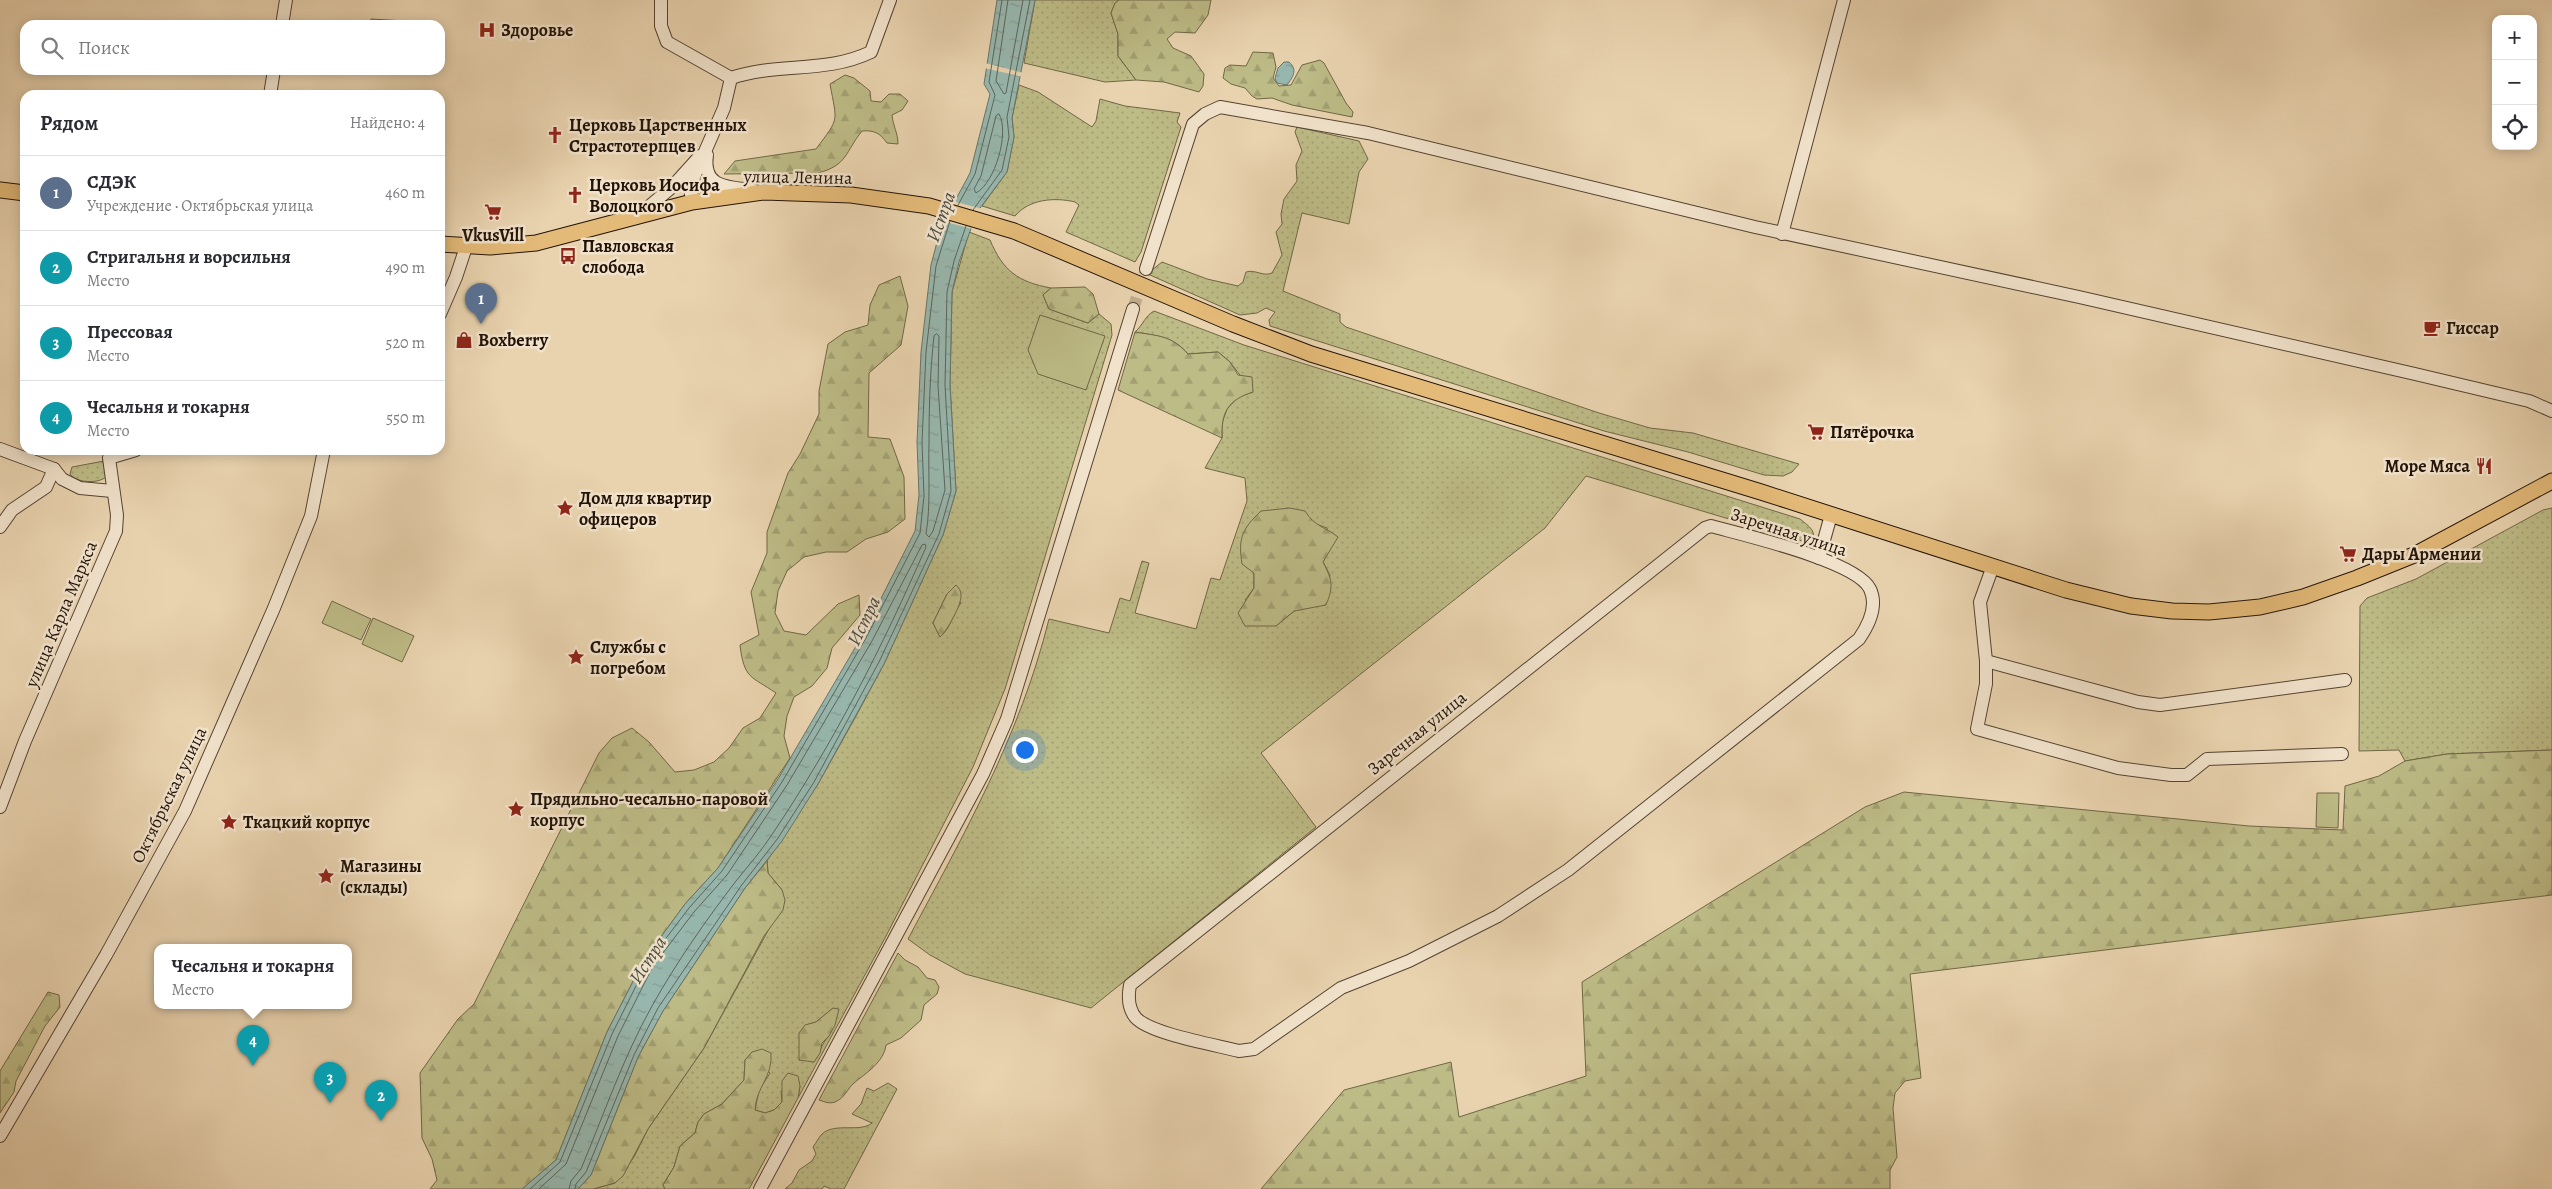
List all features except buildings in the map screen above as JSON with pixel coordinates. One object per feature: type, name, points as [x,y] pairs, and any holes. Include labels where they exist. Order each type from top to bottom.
[{"type":"main road","points":[[0,190],[20,192]]},
{"type":"main road","name":"улица Ленина","points":[[445,245],[466,247],[505,247],[547,241],[692,202],[764,192],[832,194],[929,206],[977,219],[1052,246],[1232,324],[1311,354],[2066,590],[2131,606],[2172,611],[2209,612],[2260,607],[2302,597],[2357,578],[2414,554],[2550,481]]},
{"type":"street","points":[[283,20],[286,0]]},
{"type":"street","points":[[661,0],[662,26],[667,42],[731,78],[753,71],[833,65],[871,52],[890,0]]},
{"type":"street","points":[[1782,234],[1844,0]]},
{"type":"street","points":[[271,90],[273,75]]},
{"type":"street","points":[[692,202],[690,186],[724,108],[731,78]]},
{"type":"street","points":[[1146,269],[1193,124],[1205,114],[1220,107],[1368,133],[1782,234],[2088,299],[2529,401],[2552,411]]},
{"type":"street","points":[[708,147],[707,172],[713,181],[734,188],[764,192]]},
{"type":"street","points":[[635,217],[672,187],[708,147]]},
{"type":"street","points":[[445,302],[466,247]]},
{"type":"street","points":[[760,1189],[983,774],[1008,718],[1133,309]]},
{"type":"street","points":[[2529,401],[2552,402]]},
{"type":"street","points":[[0,448],[54,469],[62,479],[80,488],[112,491]]},
{"type":"street","name":"улица Карла Маркса","points":[[0,807],[25,740],[116,530],[117,515],[112,491],[109,458],[119,455]]},
{"type":"street","name":"Октябрьская улица","points":[[0,1136],[106,955],[185,811],[274,608],[311,516],[323,455]]},
{"type":"street","points":[[0,527],[12,510],[46,487],[54,469]]},
{"type":"street","points":[[1819,558],[1831,515]]},
{"type":"street","name":"Заречная улица","points":[[1711,526],[1819,558],[1851,571],[1870,588],[1873,606],[1868,626],[1858,639],[1568,870],[1498,916],[1409,961],[1342,988],[1254,1049],[1240,1052],[1151,1028],[1136,1018],[1128,1000],[1130,985],[1705,528],[1711,526]]},
{"type":"street","points":[[1993,566],[1980,611],[1986,661],[1986,684],[1977,729],[2118,768],[2171,775],[2187,775],[2207,759],[2342,754]]},
{"type":"street","points":[[1986,661],[2138,702],[2160,706],[2345,680]]},
{"type":"green space","points":[[1035,0],[1119,0],[1115,3],[1111,13],[1118,34],[1118,56],[1136,80],[1105,82],[1024,63]]},
{"type":"green space","points":[[1119,0],[1211,0],[1208,15],[1195,33],[1175,32],[1167,39],[1173,48],[1191,56],[1204,74],[1203,86],[1199,92],[1164,82],[1136,80],[1118,56],[1118,34],[1111,13],[1115,3]]},
{"type":"green space","points":[[1253,52],[1273,53],[1276,67],[1273,78],[1279,86],[1291,85],[1302,65],[1320,60],[1324,63],[1353,112],[1352,117],[1292,105],[1272,98],[1257,99],[1245,88],[1231,84],[1223,78],[1225,68],[1230,65],[1246,66]]},
{"type":"green space","points":[[845,75],[854,78],[870,91],[871,101],[881,102],[889,94],[900,94],[908,101],[902,110],[892,115],[898,144],[887,143],[882,137],[873,132],[862,131],[841,162],[828,170],[818,173],[724,174],[735,161],[816,149],[833,125],[835,119],[830,84]]},
{"type":"green space","points":[[1019,85],[1038,92],[1092,127],[1096,121],[1100,99],[1125,106],[1180,113],[1177,122],[1181,127],[1141,252],[1135,262],[1066,232],[1079,205],[1075,202],[1067,200],[1043,201],[1027,206],[1015,216],[982,206],[1007,172],[1014,137],[1012,118]]},
{"type":"green space","points":[[1297,127],[1359,141],[1368,159],[1359,172],[1349,224],[1302,213],[1283,291],[1340,314],[1340,322],[1346,327],[1599,413],[1650,428],[1693,433],[1799,464],[1792,472],[1783,476],[1764,475],[1688,452],[1604,431],[1270,326],[1269,320],[1275,312],[1266,308],[1257,313],[1240,315],[1150,275],[1152,270],[1162,262],[1207,279],[1238,286],[1243,282],[1246,272],[1272,273],[1282,255],[1276,232],[1282,224],[1281,214],[1284,199],[1297,181],[1296,165],[1302,151],[1295,132]]},
{"type":"green space","points":[[969,232],[990,240],[1000,260],[1013,273],[1029,282],[1051,288],[1043,295],[1049,309],[1088,323],[1099,314],[1111,324],[1112,335],[1005,689],[973,767],[885,938],[798,1098],[800,1086],[781,1091],[782,1102],[774,1110],[765,1113],[755,1110],[759,1090],[770,1073],[745,1060],[744,1080],[722,1104],[704,1114],[698,1122],[695,1133],[680,1146],[674,1167],[663,1185],[665,1189],[593,1189],[615,1183],[634,1157],[648,1129],[704,1048],[770,927],[782,890],[768,873],[767,861],[818,784],[855,718],[884,664],[943,535],[956,491],[950,385],[952,292]],"holes":[[[947,594],[961,603],[947,629],[940,637],[933,623]],[[833,1008],[829,1036],[816,1058],[814,1061],[799,1060],[806,1025],[816,1022]]]},
{"type":"green space","points":[[900,276],[908,306],[901,345],[869,373],[868,437],[890,439],[904,477],[905,519],[888,532],[866,539],[847,552],[826,552],[804,557],[787,571],[778,591],[775,613],[784,631],[806,635],[838,604],[859,595],[860,615],[832,648],[827,668],[812,686],[794,697],[787,716],[784,736],[790,758],[718,868],[685,904],[644,960],[607,1032],[556,1160],[522,1189],[430,1189],[437,1180],[432,1159],[422,1138],[420,1073],[458,1019],[474,1004],[599,753],[612,738],[632,728],[649,742],[675,772],[694,770],[714,762],[729,748],[743,728],[760,718],[776,693],[755,679],[747,671],[740,645],[759,635],[751,592],[767,553],[767,532],[788,473],[800,454],[819,414],[819,391],[828,344],[845,332],[868,325],[870,305],[879,285]]},
{"type":"green space","points":[[1085,287],[1093,294],[1099,314],[1088,323],[1049,309],[1043,295],[1051,288]]},
{"type":"green space","points":[[1154,311],[1244,345],[1800,519],[1813,532],[1812,544],[1586,476],[1545,528],[1261,753],[1316,827],[1091,1008],[965,974],[930,955],[908,939],[989,784],[1023,704],[1049,619],[1109,633],[1120,598],[1130,601],[1142,561],[1149,563],[1135,613],[1196,629],[1211,578],[1220,580],[1247,501],[1245,478],[1205,468],[1222,438],[1222,423],[1227,409],[1238,397],[1253,392],[1230,362],[1218,352],[1188,354],[1170,340],[1135,332]],"holes":[[[1313,523],[1327,528],[1329,549],[1323,562],[1330,575],[1326,604],[1294,611],[1276,626],[1245,600],[1254,588],[1254,573]]]},
{"type":"green space","points":[[1040,315],[1105,336],[1086,390],[1038,374],[1028,350]]},
{"type":"green space","points":[[1135,332],[1164,337],[1176,343],[1188,354],[1218,352],[1230,362],[1238,375],[1252,377],[1253,392],[1237,399],[1225,414],[1222,438],[1118,390]]},
{"type":"green space","points":[[104,461],[106,477],[98,481],[82,481],[70,474],[72,467]]},
{"type":"green space","points":[[1290,508],[1305,511],[1316,523],[1338,537],[1323,562],[1331,583],[1329,598],[1326,605],[1294,611],[1276,626],[1245,626],[1238,613],[1254,588],[1254,573],[1242,564],[1241,541],[1243,534],[1249,523],[1261,511]]},
{"type":"green space","points":[[2552,508],[2552,750],[2447,754],[2405,761],[2399,750],[2359,751],[2360,606],[2367,598],[2416,579],[2543,510]]},
{"type":"green space","points":[[956,585],[960,590],[961,599],[957,611],[940,637],[933,623],[947,594]]},
{"type":"green space","points":[[332,601],[371,619],[361,640],[322,623]]},
{"type":"green space","points":[[373,618],[414,636],[402,662],[362,644]]},
{"type":"green space","points":[[2552,750],[2552,895],[1910,974],[1921,1078],[1905,1081],[1895,1093],[1893,1108],[1897,1157],[1890,1170],[1890,1189],[1261,1189],[1344,1090],[1451,1062],[1459,1117],[1586,1076],[1582,982],[1865,807],[1904,792],[2249,826],[2343,830],[2345,786],[2379,776],[2405,761],[2447,754]]},
{"type":"green space","points":[[2317,793],[2339,793],[2338,828],[2316,827]]},
{"type":"green space","points":[[767,861],[768,873],[782,890],[785,900],[783,910],[764,936],[704,1048],[648,1129],[623,1176],[615,1183],[593,1189],[578,1189],[591,1175],[638,1057],[663,1011],[745,888]]},
{"type":"green space","points":[[898,953],[905,960],[918,967],[927,978],[935,980],[939,987],[937,994],[924,1005],[921,1020],[901,1038],[886,1045],[885,1051],[878,1062],[852,1085],[841,1098],[831,1103],[819,1100]]},
{"type":"green space","points":[[48,992],[59,995],[60,1007],[45,1026],[16,1081],[14,1092],[0,1113],[0,1071]]},
{"type":"green space","points":[[833,1008],[839,1009],[835,1025],[829,1036],[822,1043],[820,1053],[814,1062],[799,1060],[799,1033],[805,1025],[816,1022]]},
{"type":"green space","points":[[762,1049],[771,1053],[771,1061],[767,1076],[758,1095],[755,1110],[765,1113],[774,1110],[782,1102],[782,1081],[788,1073],[798,1076],[800,1086],[798,1098],[749,1189],[665,1189],[663,1185],[674,1167],[680,1146],[695,1133],[698,1122],[704,1114],[722,1104],[744,1080],[745,1060],[752,1052]]},
{"type":"green space","points":[[888,1083],[897,1089],[844,1189],[831,1189],[824,1186],[822,1189],[785,1189],[792,1183],[799,1170],[812,1161],[816,1154],[813,1147],[827,1130],[861,1127],[872,1123],[852,1114],[861,1104],[867,1088],[874,1091]]},
{"type":"water","name":"Истра","points":[[997,0],[1035,0],[1012,118],[1014,137],[1007,172],[977,212],[959,262],[952,292],[950,385],[956,491],[943,535],[884,664],[818,784],[782,841],[745,888],[663,1011],[638,1057],[591,1175],[578,1189],[522,1189],[556,1160],[607,1032],[644,960],[685,904],[718,868],[778,779],[862,636],[915,531],[919,495],[917,442],[921,352],[931,265],[941,227],[970,173],[990,94],[984,84]]},
{"type":"water","points":[[1284,62],[1289,62],[1294,71],[1287,85],[1277,83],[1275,78],[1278,68]]},
{"type":"pier","points":[[985,63],[1024,73],[1023,77],[984,68]]},
{"type":"pier","points":[[952,201],[983,209],[973,229],[942,221]]},
{"type":"tunnel","points":[[1133,309],[1146,269]]},
{"type":"place","name":"Здоровье","points":[[487,30]]},
{"type":"place","name":"Церковь Царственных Страстотерпцев","points":[[555,135]]},
{"type":"place","name":"Церковь Иосифа Волоцкого","points":[[575,195]]},
{"type":"place","name":"VkusVill","points":[[493,212]]},
{"type":"place","name":"Павловская слобода","points":[[568,256]]},
{"type":"place","name":"СДЭК","points":[[481,324]]},
{"type":"place","name":"Гиссар","points":[[2432,328]]},
{"type":"place","name":"Boxberry","points":[[464,340]]},
{"type":"place","name":"Пятёрочка","points":[[1816,432]]},
{"type":"place","name":"Море Мяса","points":[[2484,466]]},
{"type":"place","name":"Дом для квартир офицеров","points":[[565,508]]},
{"type":"place","name":"Дары Армении","points":[[2348,554]]},
{"type":"place","name":"Службы с погребом","points":[[576,657]]},
{"type":"place","name":"Прядильно-чесально-паровой корпус","points":[[516,809]]},
{"type":"place","name":"Ткацкий корпус","points":[[229,822]]},
{"type":"place","name":"Магазины (склады)","points":[[326,876]]},
{"type":"place","name":"Чесальня и токарня","points":[[253,1066]]},
{"type":"place","name":"Прессовая","points":[[330,1103]]},
{"type":"place","name":"Стригальня и ворсильня","points":[[381,1121]]}]
